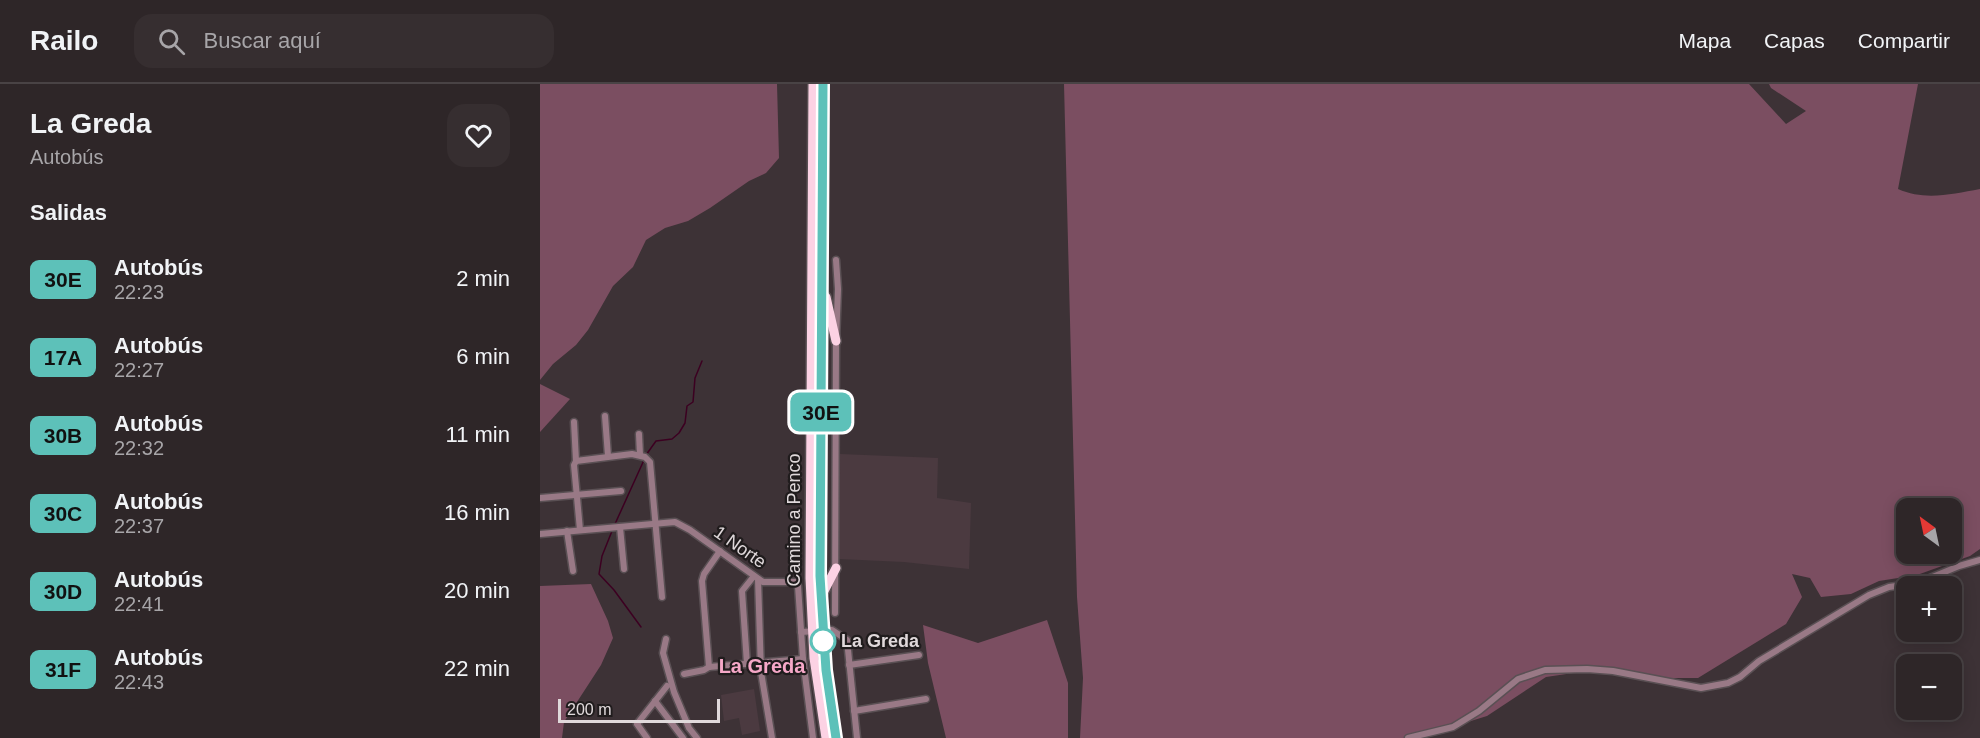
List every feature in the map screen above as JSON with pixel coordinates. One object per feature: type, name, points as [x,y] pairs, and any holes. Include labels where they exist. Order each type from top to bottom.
[{"type":"highway","name":"Camino a Penco","points":[[813,84],[810,570],[817,631],[836,738]]},
{"type":"highway","name":"Camino a Penco","points":[[823,84],[821,597],[817,631],[818,691],[826,738]]},
{"type":"highway","points":[[822,281],[836,342]]},
{"type":"highway","points":[[821,597],[836,568]]},
{"type":"street","points":[[835,613],[837,260]]},
{"type":"street","points":[[605,416],[609,456]]},
{"type":"street","points":[[574,422],[576,461],[574,465],[580,530]]},
{"type":"street","points":[[639,434],[643,456],[650,462],[662,597]]},
{"type":"street","points":[[576,461],[609,456],[643,456]]},
{"type":"street","points":[[540,498],[621,491]]},
{"type":"street","points":[[540,534],[656,523]]},
{"type":"street","name":"1 Norte","points":[[656,523],[678,523],[763,582],[795,582],[801,632]]},
{"type":"street","points":[[615,527],[624,569]]},
{"type":"street","points":[[567,531],[573,571]]},
{"type":"street","points":[[709,667],[702,581],[704,574],[720,551]]},
{"type":"street","points":[[1408,738],[1453,727],[1479,711],[1518,679],[1545,670],[1600,670],[1696,687],[1719,686],[1740,676],[1759,661],[1869,595],[1889,587],[1918,583],[1980,560]]},
{"type":"street","points":[[756,578],[762,684],[772,738]]},
{"type":"street","points":[[747,664],[742,591],[756,578]]},
{"type":"street","points":[[813,738],[801,632],[834,630],[847,640],[857,738]]},
{"type":"street","points":[[666,639],[663,653],[674,692],[689,728],[698,738]]},
{"type":"street","points":[[849,665],[919,656]]},
{"type":"street","points":[[684,674],[709,667],[803,659]]},
{"type":"street","points":[[647,738],[637,724],[667,686]]},
{"type":"street","points":[[854,711],[926,699]]},
{"type":"street","points":[[656,701],[683,738]]},
{"type":"shaded area","points":[[540,84],[777,84],[779,158],[766,173],[749,181],[710,208],[688,221],[665,228],[646,240],[633,267],[613,286],[588,330],[540,380]]},
{"type":"shaded area","points":[[1064,84],[1749,84],[1786,124],[1806,111],[1771,88],[1769,84],[1918,84],[1898,189],[1928,196],[1980,189],[1980,549],[1962,559],[1962,498],[1896,498],[1896,564],[1948,564],[1917,575],[1896,576],[1896,578],[1879,581],[1851,594],[1821,597],[1810,578],[1792,574],[1802,597],[1786,624],[1698,678],[1647,678],[1580,672],[1546,677],[1487,716],[1416,738],[1080,738],[1083,678],[1077,597]]},
{"type":"shaded area","points":[[540,384],[570,399],[540,432]]},
{"type":"shaded area","points":[[840,454],[938,458],[937,498],[971,503],[969,569],[904,562],[839,559]]},
{"type":"shaded area","points":[[591,584],[613,638],[601,665],[564,722],[562,738],[540,738],[540,586]]},
{"type":"shaded area","points":[[1047,620],[1068,683],[1068,738],[946,738],[928,663],[923,625],[978,643]]},
{"type":"shaded area","points":[[754,689],[760,731],[742,735],[739,718],[724,721],[721,695]]},
{"type":"waterway","points":[[646,455],[656,441],[672,439],[685,423],[687,406],[693,402],[695,378],[702,361]]},
{"type":"waterway","points":[[615,524],[644,460]]},
{"type":"waterway","points":[[612,531],[602,556],[599,574],[614,590],[641,627]]},
{"type":"bus line","name":"30E","points":[[823,84],[820,576],[822,630],[836,738]]},
{"type":"place","name":"La Greda","points":[[823,641]]},
{"type":"district","name":"La Greda","points":[[762,666]]}]
